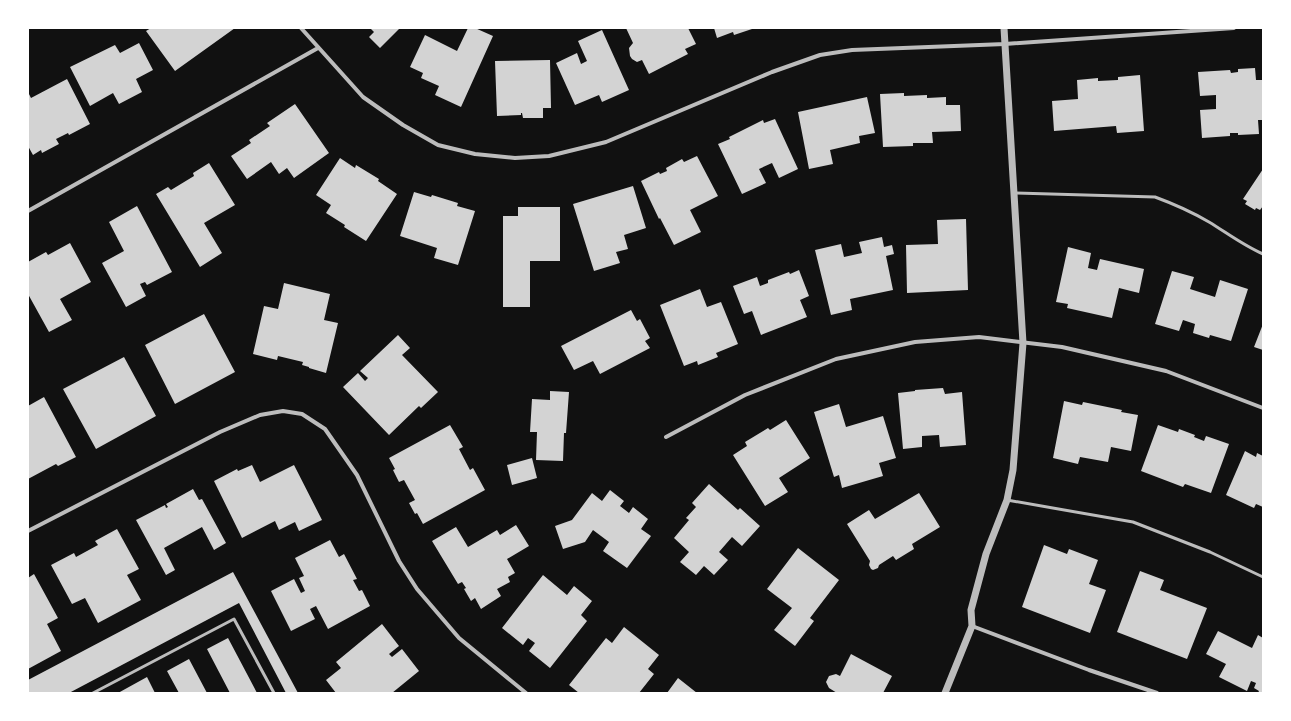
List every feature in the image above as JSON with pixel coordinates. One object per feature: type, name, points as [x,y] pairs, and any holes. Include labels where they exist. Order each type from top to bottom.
[{"type":"street","points":[[301,28],[363,96],[403,125],[438,145],[475,154],[515,158],[549,156],[606,142],[772,72],[820,55],[852,50],[1005,44],[1234,28]]},
{"type":"street","points":[[945,693],[972,626],[971,610],[986,554],[1007,500],[1013,470],[1023,343],[1004,28]]},
{"type":"street","points":[[28,211],[318,48]]},
{"type":"street","points":[[666,437],[745,395],[836,359],[915,342],[979,337],[1062,347],[1166,371],[1263,408]]},
{"type":"street","points":[[28,531],[220,432],[260,415],[283,411],[302,414],[325,429],[356,475],[399,561],[417,589],[459,638],[526,693]]},
{"type":"street","points":[[972,626],[1088,670],[1157,693]]},
{"type":"lane","points":[[1014,193],[1155,197],[1173,203],[1209,222],[1252,249],[1263,254]]},
{"type":"lane","points":[[1007,500],[1133,522],[1210,552],[1263,576]]},
{"type":"lane","points":[[93,693],[234,619],[274,693]]},
{"type":"building","points":[[151,28],[235,28],[175,71],[146,31]]},
{"type":"building","points":[[370,28],[400,28],[380,48],[369,37],[374,32]]},
{"type":"building","points":[[468,28],[475,28],[493,36],[461,107],[435,95],[439,86],[421,78],[423,73],[410,67],[425,35],[457,51]]},
{"type":"building","points":[[626,28],[688,28],[696,44],[685,49],[688,54],[649,74],[642,60],[637,62],[630,56],[629,48],[633,43]]},
{"type":"building","points":[[714,28],[755,28],[734,35],[733,32],[717,38]]},
{"type":"building","points":[[602,30],[629,90],[602,102],[599,95],[575,105],[556,63],[577,53],[581,64],[587,61],[578,41]]},
{"type":"building","points":[[139,43],[153,70],[136,79],[142,92],[119,104],[113,93],[90,106],[70,67],[115,45],[120,53]]},
{"type":"building","points":[[550,60],[551,108],[543,108],[543,118],[523,118],[522,113],[521,115],[497,116],[495,61]]},
{"type":"building","points":[[1255,68],[1256,80],[1262,80],[1263,120],[1258,120],[1259,134],[1238,135],[1238,133],[1230,133],[1230,136],[1202,138],[1200,110],[1216,109],[1216,95],[1200,96],[1198,72],[1230,70],[1231,73],[1238,72],[1238,69]]},
{"type":"building","points":[[1140,75],[1144,131],[1117,133],[1116,126],[1054,131],[1052,101],[1078,99],[1077,80],[1098,78],[1098,81],[1118,80],[1118,77]]},
{"type":"building","points":[[67,79],[90,124],[69,135],[68,133],[56,139],[59,144],[42,153],[41,150],[33,155],[28,146],[28,92],[31,98]]},
{"type":"building","points":[[904,93],[904,96],[927,95],[927,98],[946,97],[946,105],[960,105],[961,131],[932,132],[933,143],[913,143],[913,146],[883,147],[880,94]]},
{"type":"building","points":[[867,97],[875,133],[859,136],[860,143],[830,150],[833,164],[809,169],[798,112]]},
{"type":"building","points":[[295,104],[329,153],[294,178],[287,168],[279,174],[271,162],[247,179],[231,156],[251,143],[249,140],[270,126],[267,123]]},
{"type":"building","points":[[775,119],[798,169],[779,178],[772,163],[759,169],[766,183],[742,194],[718,144],[730,139],[729,137],[763,120],[764,123]]},
{"type":"building","points":[[697,156],[718,196],[690,210],[701,232],[674,245],[660,218],[659,219],[641,181],[659,172],[660,174],[667,171],[666,168],[682,159],[684,162]]},
{"type":"building","points":[[340,158],[355,168],[356,165],[379,179],[378,181],[397,194],[366,241],[326,213],[331,205],[316,195]]},
{"type":"building","points":[[209,163],[235,205],[204,223],[222,253],[200,267],[156,194],[168,187],[171,190],[194,176],[193,173]]},
{"type":"building","points":[[1263,169],[1263,206],[1260,210],[1256,208],[1255,210],[1245,204],[1247,201],[1243,199]]},
{"type":"building","points":[[633,186],[646,228],[624,235],[628,249],[616,252],[620,263],[594,271],[573,204]]},
{"type":"building","points":[[414,192],[431,197],[432,195],[458,203],[457,206],[475,211],[458,265],[434,258],[437,248],[400,236]]},
{"type":"building","points":[[137,206],[172,272],[147,285],[145,282],[140,284],[146,296],[126,307],[102,263],[124,251],[109,222]]},
{"type":"building","points":[[518,207],[560,207],[560,261],[530,261],[530,307],[503,307],[503,216],[518,216]]},
{"type":"building","points":[[966,219],[968,290],[907,293],[906,245],[938,244],[937,220]]},
{"type":"building","points":[[882,237],[884,247],[892,245],[894,254],[886,256],[893,290],[850,299],[852,310],[831,315],[815,250],[841,244],[844,257],[862,253],[859,242]]},
{"type":"building","points":[[70,243],[91,282],[60,299],[72,320],[49,332],[28,294],[28,262],[46,252],[48,255]]},
{"type":"building","points":[[1068,247],[1091,253],[1088,268],[1097,270],[1100,259],[1144,269],[1139,293],[1119,288],[1112,318],[1067,308],[1068,304],[1056,302]]},
{"type":"building","points":[[799,270],[809,296],[800,300],[807,317],[761,335],[752,311],[744,314],[733,286],[757,277],[760,286],[768,283],[768,280]]},
{"type":"building","points":[[1172,271],[1194,277],[1190,289],[1215,297],[1220,280],[1248,289],[1231,341],[1210,335],[1209,338],[1193,333],[1195,324],[1183,320],[1179,331],[1155,324]]},
{"type":"building","points":[[284,283],[330,294],[324,320],[338,323],[326,373],[302,365],[303,362],[278,356],[277,360],[253,354],[264,306],[278,309]]},
{"type":"building","points":[[700,289],[707,307],[721,302],[738,344],[716,353],[718,357],[698,365],[697,361],[684,366],[660,305]]},
{"type":"building","points":[[631,310],[637,321],[640,319],[650,338],[645,341],[650,348],[600,374],[593,361],[574,370],[561,346]]},
{"type":"building","points":[[204,314],[235,372],[175,404],[145,345]]},
{"type":"building","points":[[1263,324],[1263,350],[1254,347]]},
{"type":"building","points":[[398,335],[410,348],[402,355],[438,392],[421,408],[419,406],[389,435],[343,387],[358,373],[365,381],[368,378],[360,371]]},
{"type":"building","points":[[124,357],[156,416],[96,449],[63,389]]},
{"type":"building","points":[[943,388],[945,394],[962,392],[966,445],[940,447],[939,435],[922,436],[922,447],[903,449],[898,393]]},
{"type":"building","points":[[550,391],[569,392],[566,433],[564,433],[563,461],[536,460],[537,432],[530,432],[532,399],[550,400]]},
{"type":"building","points":[[44,397],[76,457],[58,466],[56,464],[28,479],[28,406]]},
{"type":"building","points":[[1064,401],[1082,405],[1083,402],[1138,415],[1131,451],[1111,447],[1108,462],[1080,457],[1078,464],[1053,458]]},
{"type":"building","points":[[839,404],[846,427],[883,416],[896,458],[879,463],[883,476],[842,488],[839,475],[834,477],[814,412]]},
{"type":"building","points":[[786,420],[810,458],[779,478],[788,492],[765,506],[733,455],[747,446],[745,442],[768,428],[770,430]]},
{"type":"building","points":[[450,425],[463,447],[459,449],[470,470],[473,468],[485,490],[423,524],[409,503],[415,500],[404,480],[399,482],[393,470],[395,469],[389,458]]},
{"type":"building","points":[[1158,425],[1178,432],[1179,429],[1195,435],[1194,437],[1204,441],[1206,436],[1229,444],[1211,493],[1185,484],[1183,487],[1141,471]]},
{"type":"building","points":[[1245,451],[1256,457],[1257,453],[1263,456],[1263,507],[1256,504],[1254,508],[1226,495]]},
{"type":"building","points":[[532,458],[537,478],[512,485],[507,465]]},
{"type":"building","points":[[252,465],[260,482],[294,465],[322,520],[299,531],[295,522],[279,530],[275,521],[242,538],[214,481],[237,469],[238,471]]},
{"type":"building","points":[[709,484],[738,510],[740,508],[760,526],[742,546],[732,537],[719,552],[728,560],[714,575],[704,566],[696,575],[680,562],[689,552],[674,538],[689,520],[686,518],[696,507],[692,503]]},
{"type":"building","points":[[193,489],[199,500],[202,499],[226,543],[214,550],[202,527],[164,548],[175,570],[166,575],[136,520],[165,505],[166,508],[168,507],[166,504]]},
{"type":"building","points":[[610,490],[624,501],[620,506],[629,513],[633,507],[648,519],[641,529],[651,536],[627,568],[603,551],[609,542],[593,530],[585,542],[563,549],[555,526],[572,520],[592,493],[602,501]]},
{"type":"building","points":[[919,493],[940,527],[912,544],[914,549],[896,560],[893,556],[879,565],[878,568],[873,570],[871,569],[869,565],[870,561],[847,524],[869,510],[875,519]]},
{"type":"building","points":[[516,525],[529,546],[507,559],[515,573],[508,577],[510,582],[497,589],[501,596],[481,609],[475,598],[471,601],[462,582],[458,584],[432,541],[456,527],[468,547],[497,530],[500,535]]},
{"type":"building","points":[[117,529],[139,569],[127,575],[141,600],[98,623],[85,598],[72,604],[51,565],[74,553],[76,557],[98,545],[95,541]]},
{"type":"building","points":[[330,540],[339,557],[344,554],[357,579],[353,580],[359,591],[362,590],[370,606],[328,629],[316,606],[310,609],[315,619],[291,631],[271,591],[294,579],[301,593],[305,591],[299,578],[304,576],[295,558]]},
{"type":"building","points":[[1044,545],[1067,554],[1069,549],[1098,560],[1089,584],[1106,590],[1090,633],[1022,607]]},
{"type":"building","points":[[798,548],[839,580],[810,618],[814,621],[795,646],[774,630],[792,608],[767,589]]},
{"type":"building","points":[[1140,571],[1164,580],[1160,590],[1207,608],[1187,659],[1117,632]]},
{"type":"building","points":[[233,572],[298,693],[286,693],[239,603],[69,693],[28,693],[28,680]]},
{"type":"building","points":[[34,574],[58,618],[47,624],[61,651],[28,669],[28,578]]},
{"type":"building","points":[[543,575],[567,595],[574,586],[592,601],[581,615],[587,621],[550,668],[529,651],[535,643],[528,638],[523,645],[502,628]]},
{"type":"building","points":[[382,624],[399,646],[389,654],[392,657],[402,649],[419,671],[392,693],[336,693],[326,680],[341,668],[336,662]]},
{"type":"building","points":[[624,627],[659,655],[648,669],[654,674],[639,693],[579,693],[569,685],[606,638],[612,643]]},
{"type":"building","points":[[1218,631],[1252,648],[1258,635],[1263,638],[1263,693],[1258,693],[1259,691],[1254,688],[1256,683],[1251,681],[1247,691],[1219,677],[1226,664],[1206,654]]},
{"type":"building","points":[[228,638],[257,693],[230,693],[207,649]]},
{"type":"building","points":[[851,654],[892,676],[883,693],[837,693],[829,688],[826,682],[829,676],[836,674],[840,676]]},
{"type":"building","points":[[189,659],[207,693],[179,693],[167,671]]},
{"type":"building","points":[[147,677],[155,693],[118,693]]},
{"type":"building","points":[[678,678],[697,693],[667,693]]}]
